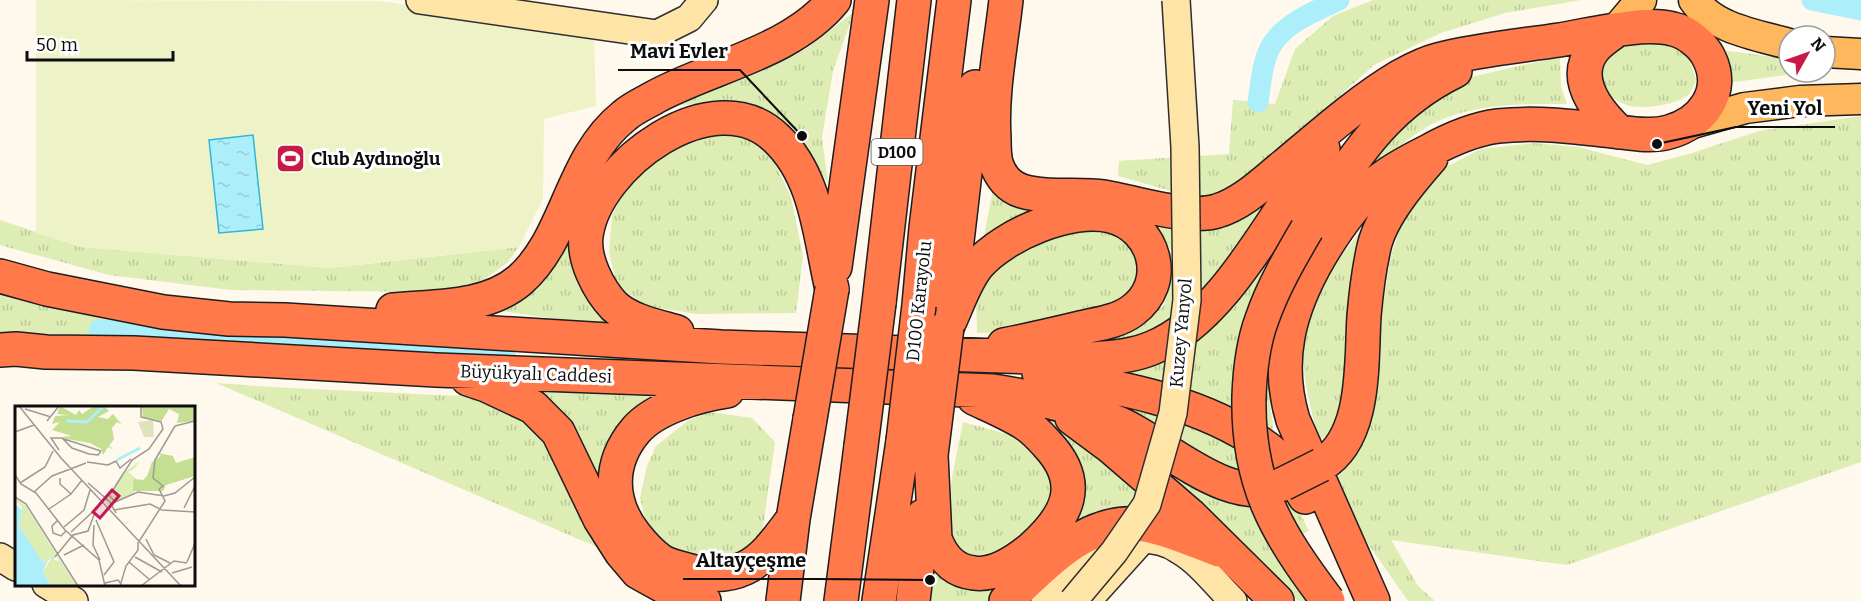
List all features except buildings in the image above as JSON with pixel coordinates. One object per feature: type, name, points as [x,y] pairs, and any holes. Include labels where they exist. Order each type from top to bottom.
[{"type":"highway","points":[[285,320],[472,303],[495,294],[519,280],[545,252],[582,170],[603,137],[623,116],[671,88],[773,45],[807,26],[834,0]]},
{"type":"highway","points":[[783,601],[793,519],[832,289],[872,0]]},
{"type":"highway","name":"D100","points":[[841,601],[914,0]]},
{"type":"highway","name":"D100 Karayolu","points":[[879,601],[917,448],[919,305],[926,228],[954,0]]},
{"type":"highway","points":[[913,601],[917,448],[947,327],[983,0]]},
{"type":"highway","points":[[1006,0],[993,124],[995,160],[1010,186],[1041,194],[1101,196],[1151,208],[1204,214],[1218,211],[1237,202],[1263,184],[1351,112],[1403,75],[1435,61],[1635,28],[1670,28],[1686,33],[1707,54],[1714,70],[1715,86],[1712,102],[1692,123],[1668,132],[1640,135],[1555,124],[1492,127],[1464,134],[1443,143],[1384,177],[1361,197],[1342,220],[1304,284],[1291,318],[1285,347],[1285,383],[1293,420],[1372,601]]},
{"type":"highway","points":[[1615,31],[1593,49],[1585,66],[1586,79],[1594,104],[1619,132]]},
{"type":"highway","points":[[1328,601],[1304,570],[1276,523],[1258,480],[1250,445],[1249,396],[1252,352],[1261,321],[1273,290],[1307,228],[1368,139],[1385,120],[1411,98],[1443,77],[1500,49]]},
{"type":"highway","points":[[964,354],[1094,359],[1131,355],[1153,348],[1170,339],[1195,321],[1231,282],[1317,156],[1351,112]]},
{"type":"highway","points":[[721,347],[631,317],[615,306],[596,279],[586,251],[588,226],[608,189],[628,162],[653,142],[666,135],[693,123],[716,119],[750,122],[775,136],[794,160],[805,179],[832,289]]},
{"type":"highway","name":"Büyükyalı Caddesi","points":[[5,351],[134,353],[436,370],[954,389],[1022,395],[1115,422],[1140,434],[1199,471],[1250,490],[1283,484],[1321,465],[1340,447],[1348,435],[1360,383],[1364,316],[1374,245],[1401,195],[1443,143]]},
{"type":"highway","points":[[947,327],[977,267],[994,250],[1025,231],[1066,218],[1099,214],[1112,216],[1131,225],[1148,244],[1155,262],[1155,278],[1146,296],[1133,311],[1115,320],[964,354]]},
{"type":"highway","name":"Büyükyalı Caddesi","points":[[0,276],[46,290],[163,312],[229,319],[285,320],[721,347],[964,354]]},
{"type":"highway","points":[[964,354],[1012,368],[1170,401],[1206,413],[1237,429],[1275,454],[1284,464],[1372,601]]},
{"type":"highway","points":[[436,370],[486,385],[533,407],[558,432],[600,519],[621,552],[638,572],[665,587],[704,601]]},
{"type":"highway","points":[[780,384],[718,393],[687,401],[664,410],[637,429],[622,451],[615,474],[617,502],[627,525],[643,545],[661,561],[702,575],[724,575],[746,567],[770,549],[793,519]]},
{"type":"highway","points":[[917,448],[935,539],[949,563],[960,570],[985,574],[1011,564],[1040,540],[1063,512],[1069,492],[1064,467],[1041,437],[1019,420],[954,389]]},
{"type":"highway","points":[[1054,404],[1111,447],[1191,516],[1277,601]]},
{"type":"highway","points":[[1005,601],[1061,552],[1084,535],[1102,527],[1122,524],[1149,525],[1227,553]]},
{"type":"main road","points":[[420,0],[657,34],[697,9]]},
{"type":"main road","name":"Kuzey Yanyol","points":[[1074,601],[1114,552],[1147,504],[1173,413],[1187,300],[1185,147],[1176,0]]},
{"type":"main road","points":[[1615,31],[1641,0]]},
{"type":"main road","points":[[1694,0],[1701,11],[1721,22],[1777,42]]},
{"type":"main road","points":[[1686,33],[1777,44]]},
{"type":"main road","points":[[1837,53],[1861,54]]},
{"type":"main road","points":[[1692,123],[1745,108],[1800,101],[1861,99]]},
{"type":"main road","points":[[1045,601],[1074,565],[1094,548],[1116,537],[1167,543],[1180,550],[1233,601]]},
{"type":"main road","points":[[1088,601],[1143,539]]},
{"type":"main road","points":[[0,557],[15,566]]},
{"type":"main road","points":[[48,586],[74,601]]},
{"type":"green space","name":"Club Aydınoğlu","points":[[36,0],[380,1],[594,33],[596,106],[544,119],[543,199],[519,247],[330,268],[81,247],[36,233]]},
{"type":"green space","points":[[1373,0],[1581,0],[1505,13],[1441,33],[1374,65],[1242,187],[1199,199],[1118,176],[1119,161],[1229,154],[1233,100],[1275,104],[1295,49],[1333,16]]},
{"type":"green space","points":[[854,12],[833,71],[822,137],[828,184],[796,130],[748,102],[680,105],[806,49]]},
{"type":"green space","points":[[1627,39],[1674,44],[1690,60],[1696,80],[1690,93],[1678,101],[1644,107],[1626,105],[1605,92],[1598,85],[1602,63],[1609,52]]},
{"type":"green space","points":[[1721,50],[1777,57],[1777,76],[1727,83]]},
{"type":"green space","points":[[1560,57],[1561,87],[1567,104],[1498,106],[1448,117],[1414,136],[1359,181],[1398,124],[1466,78]]},
{"type":"green space","points":[[1861,116],[1861,462],[1567,565],[1391,540],[1418,586],[1435,601],[1408,601],[1364,538],[1337,478],[1356,450],[1376,383],[1384,298],[1391,256],[1405,213],[1442,169],[1481,149],[1534,143],[1578,147],[1647,165],[1759,131]]},
{"type":"green space","points":[[736,128],[770,153],[791,197],[803,256],[796,313],[697,314],[647,306],[617,286],[609,252],[612,216],[632,174],[665,141]]},
{"type":"green space","points":[[1293,174],[1221,274],[1157,331],[1120,348],[1068,345],[1135,325],[1164,305],[1171,283],[1172,250],[1138,217]]},
{"type":"green space","points":[[993,189],[1064,206],[982,247]]},
{"type":"green space","points":[[1371,218],[1350,386],[1333,433],[1319,440],[1306,383],[1303,344],[1305,325],[1318,288]]},
{"type":"green space","points":[[0,220],[81,247],[330,268],[519,247],[507,263],[479,283],[437,292],[231,290],[109,275],[0,245]]},
{"type":"green space","points":[[1063,228],[1114,229],[1146,260],[1132,298],[1029,332],[977,333],[976,283],[988,267]]},
{"type":"green space","points":[[574,230],[618,328],[502,311],[554,267]]},
{"type":"green space","points":[[1270,249],[1294,268],[1273,337],[1269,395],[1274,434],[1107,372],[1159,361],[1195,343],[1234,307]]},
{"type":"green space","points":[[0,285],[210,333],[215,339],[27,333],[0,336]]},
{"type":"green space","points":[[216,383],[481,397],[507,404],[557,452],[597,547]]},
{"type":"green space","points":[[530,391],[664,397],[614,501]]},
{"type":"green space","points":[[1102,401],[1225,434],[1272,469],[1223,467]]},
{"type":"green space","points":[[1019,406],[1068,428],[1186,522],[1123,507],[1072,525]]},
{"type":"green space","points":[[710,412],[752,418],[775,442],[761,541],[742,560],[717,561],[689,555],[667,545],[647,527],[640,498],[647,466],[656,446],[689,420]]},
{"type":"green space","points":[[963,422],[1029,440],[1062,479],[1040,529],[976,563],[955,546],[949,538],[947,529],[951,482]]},
{"type":"green space","points":[[1138,447],[1199,488],[1240,505],[1295,502],[1309,531],[1273,547],[1313,601],[1298,601]]},
{"type":"green space","points":[[935,566],[1028,570],[989,601],[929,601]]},
{"type":"water","points":[[253,135],[263,229],[219,233],[209,140]]},
{"type":"waterway","points":[[1258,102],[1264,64],[1269,49],[1279,35],[1294,23],[1339,0]]},
{"type":"waterway","points":[[1812,0],[1861,10]]},
{"type":"waterway","points":[[99,330],[505,355]]},
{"type":"place","name":"Mavi Evler","points":[[802,136]]},
{"type":"place","name":"Yeni Yol","points":[[1657,144]]},
{"type":"place","name":"Club Aydınoğlu","points":[[290,159]]},
{"type":"place","name":"Altayçeşme","points":[[930,580]]}]
